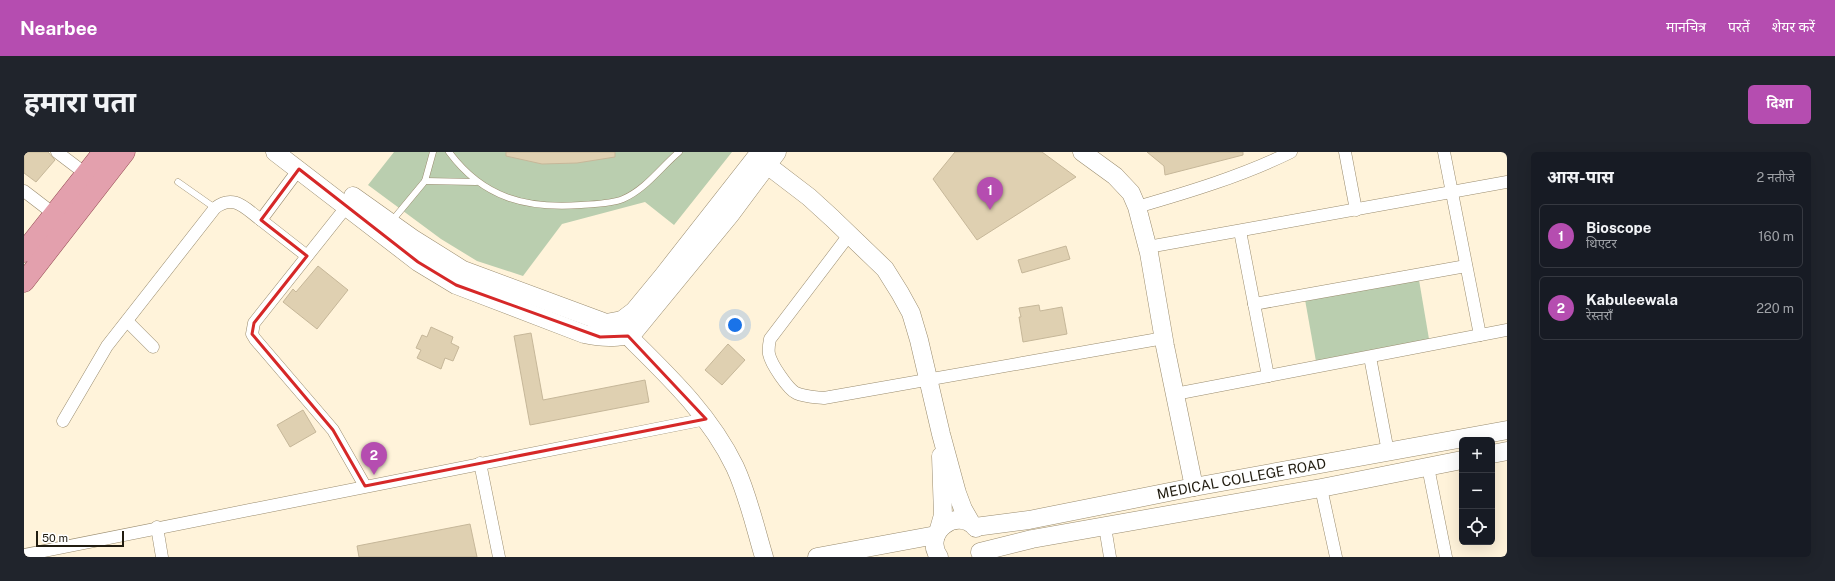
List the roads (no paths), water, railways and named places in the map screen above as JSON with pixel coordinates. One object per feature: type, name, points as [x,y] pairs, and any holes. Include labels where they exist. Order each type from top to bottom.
[{"type":"main road","points":[[24,252],[103,152]]},
{"type":"main road","points":[[24,282],[125,152]]},
{"type":"street","points":[[57,152],[86,174]]},
{"type":"street","points":[[275,152],[418,262],[456,285],[584,334],[600,338],[628,336],[639,327],[730,215],[762,156]]},
{"type":"street","points":[[293,152],[390,223],[463,270],[584,316],[606,322],[622,320],[638,305],[762,156]]},
{"type":"street","points":[[1137,207],[1225,180],[1267,164],[1291,152]]},
{"type":"street","points":[[1346,152],[1356,210]]},
{"type":"street","points":[[1444,152],[1480,335]]},
{"type":"street","points":[[1087,154],[1115,176],[1131,193],[1137,207],[1148,247],[1164,338],[1194,487]]},
{"type":"street","points":[[762,156],[809,197],[885,269],[900,293],[913,320],[941,434],[963,509],[981,540],[978,555]]},
{"type":"street","points":[[261,220],[298,170]]},
{"type":"street","points":[[1148,247],[1507,182]]},
{"type":"street","points":[[24,190],[54,214]]},
{"type":"street","points":[[63,421],[107,346],[215,208],[222,203],[231,201],[238,203],[307,256]]},
{"type":"street","points":[[347,206],[254,323],[252,334],[254,339],[333,430],[365,486]]},
{"type":"street","points":[[1240,231],[1268,376]]},
{"type":"street","points":[[849,235],[770,339],[768,347],[769,355],[789,388],[796,393],[811,397],[824,398],[1164,338]]},
{"type":"street","points":[[1254,304],[1466,266]]},
{"type":"street","points":[[127,321],[153,347]]},
{"type":"street","points":[[613,321],[661,368],[706,419],[735,467],[747,500],[764,557]]},
{"type":"street","points":[[1176,394],[1507,330]]},
{"type":"street","points":[[1370,356],[1388,452]]},
{"type":"street","points":[[24,555],[706,419]]},
{"type":"street","name":"MEDICAL COLLEGE ROAD","points":[[817,557],[937,532],[950,521],[965,520],[973,525],[1029,520],[1194,487],[1507,430]]},
{"type":"street","points":[[939,557],[935,548],[937,532],[943,515],[941,434]]},
{"type":"street","points":[[1495,453],[1507,451]]},
{"type":"street","name":"MEDICAL COLLEGE ROAD","points":[[978,555],[1032,539],[1321,488],[1459,461]]},
{"type":"street","points":[[480,464],[499,557]]},
{"type":"street","points":[[1428,467],[1446,557]]},
{"type":"street","points":[[1321,488],[1336,557]]},
{"type":"street","points":[[1105,527],[1110,557]]},
{"type":"street","points":[[156,528],[162,557]]},
{"type":"lane","points":[[390,223],[426,181],[433,152]]},
{"type":"lane","points":[[449,152],[476,182],[501,195],[524,203],[568,206],[600,204],[622,200],[636,192],[679,152]]},
{"type":"lane","points":[[426,181],[476,182]]},
{"type":"lane","points":[[178,182],[215,208]]},
{"type":"place","name":"Bioscope","points":[[990,210]]},
{"type":"place","name":"Kabuleewala","points":[[374,475]]}]
